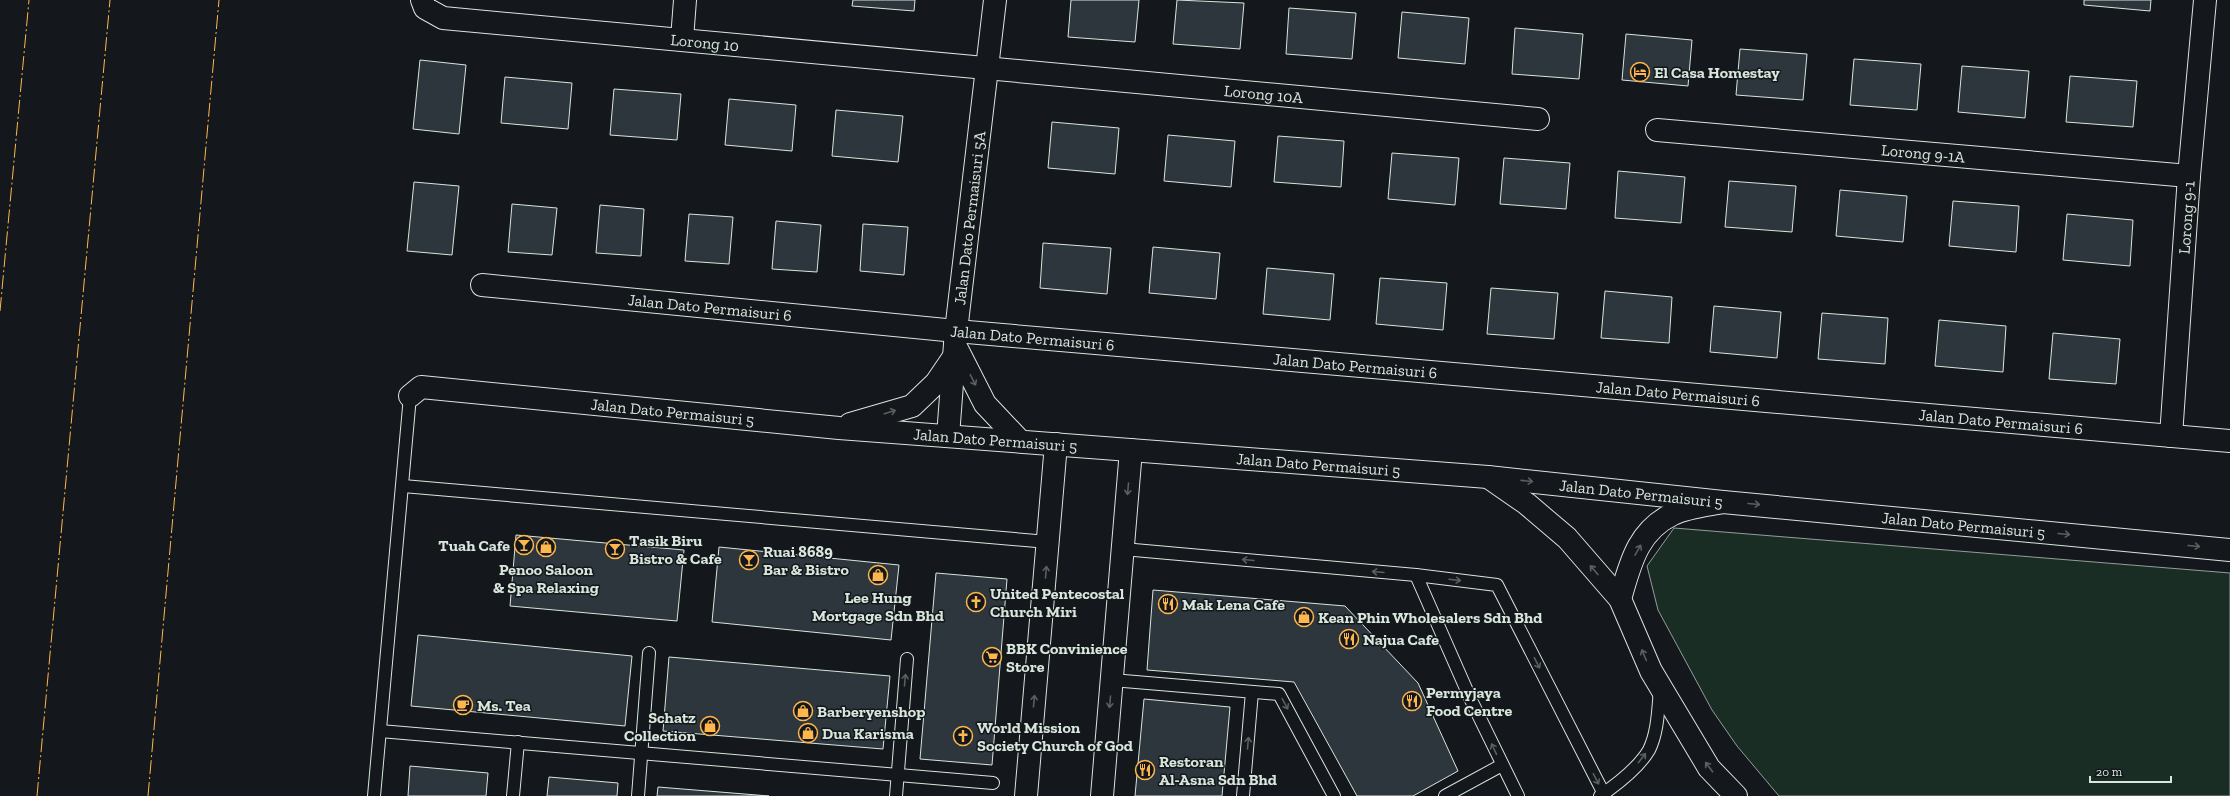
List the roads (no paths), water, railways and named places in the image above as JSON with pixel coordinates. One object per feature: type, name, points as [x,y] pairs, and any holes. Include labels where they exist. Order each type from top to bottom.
[{"type":"street","points":[[682,39],[685,0]]},
{"type":"street","name":"Jalan Dato Permaisuri 5A","points":[[948,436],[955,344],[995,0]]},
{"type":"street","name":"Lorong 9-1","points":[[2171,436],[2189,176],[2205,0]]},
{"type":"street","name":"Lorong 10","points":[[423,4],[443,18],[988,68]]},
{"type":"street","name":"Lorong 10A","points":[[988,68],[1538,119]]},
{"type":"street","name":"Lorong 9-1A","points":[[1657,130],[2189,176]]},
{"type":"street","name":"Jalan Dato Permaisuri 6","points":[[482,285],[955,344],[2230,441]]},
{"type":"street","points":[[839,428],[912,406],[936,383],[955,344]]},
{"type":"street","points":[[955,344],[985,404],[1020,441]]},
{"type":"street","name":"Jalan Dato Permaisuri 5","points":[[410,396],[421,387],[839,428],[1488,477],[1723,502],[2230,550]]},
{"type":"street","points":[[1026,796],[1056,444]]},
{"type":"street","points":[[1102,796],[1131,450]]},
{"type":"street","points":[[1488,477],[1527,504],[1567,538],[1620,599],[1651,671],[1709,768],[1736,796]]},
{"type":"street","points":[[1620,599],[1632,559],[1650,529],[1673,514],[1723,502]]},
{"type":"lane","points":[[374,796],[410,396]]},
{"type":"lane","points":[[403,486],[1048,542]]},
{"type":"lane","points":[[1123,549],[1416,575],[1497,585],[1603,795],[1636,765],[1649,749],[1657,722],[1660,686]]},
{"type":"lane","points":[[1416,575],[1502,765],[1518,796]]},
{"type":"lane","points":[[638,796],[649,653]]},
{"type":"lane","points":[[896,796],[907,660]]},
{"type":"lane","points":[[1112,680],[1279,694],[1334,796]]},
{"type":"lane","points":[[1243,796],[1252,692]]},
{"type":"lane","points":[[380,731],[642,752],[993,783]]},
{"type":"lane","points":[[513,796],[518,742]]},
{"type":"lane","points":[[1446,796],[1502,765]]},
{"type":"place","name":"El Casa Homestay","points":[[1640,72]]},
{"type":"place","name":"Tuah Cafe","points":[[524,545]]},
{"type":"place","name":"Penoo Saloon & Spa Relaxing","points":[[546,547]]},
{"type":"place","name":"Tasik Biru Bistro & Cafe","points":[[615,549]]},
{"type":"place","name":"Ruai 8689 Bar & Bistro","points":[[749,560]]},
{"type":"place","name":"Lee Hung Mortgage Sdn Bhd","points":[[878,575]]},
{"type":"place","name":"United Pentecostal Church Miri","points":[[976,602]]},
{"type":"place","name":"Mak Lena Cafe","points":[[1168,604]]},
{"type":"place","name":"Kean Phin Wholesalers Sdn Bhd","points":[[1304,617]]},
{"type":"place","name":"Najua Cafe","points":[[1349,639]]},
{"type":"place","name":"BBK Convinience Store","points":[[992,657]]},
{"type":"place","name":"Permyjaya Food Centre","points":[[1412,701]]},
{"type":"place","name":"Ms. Tea","points":[[463,705]]},
{"type":"place","name":"Barberyenshop","points":[[803,711]]},
{"type":"place","name":"Schatz Collection","points":[[710,726]]},
{"type":"place","name":"Dua Karisma","points":[[808,733]]},
{"type":"place","name":"World Mission Society Church of God","points":[[963,736]]},
{"type":"place","name":"Restoran Al-Asna Sdn Bhd","points":[[1145,770]]}]
